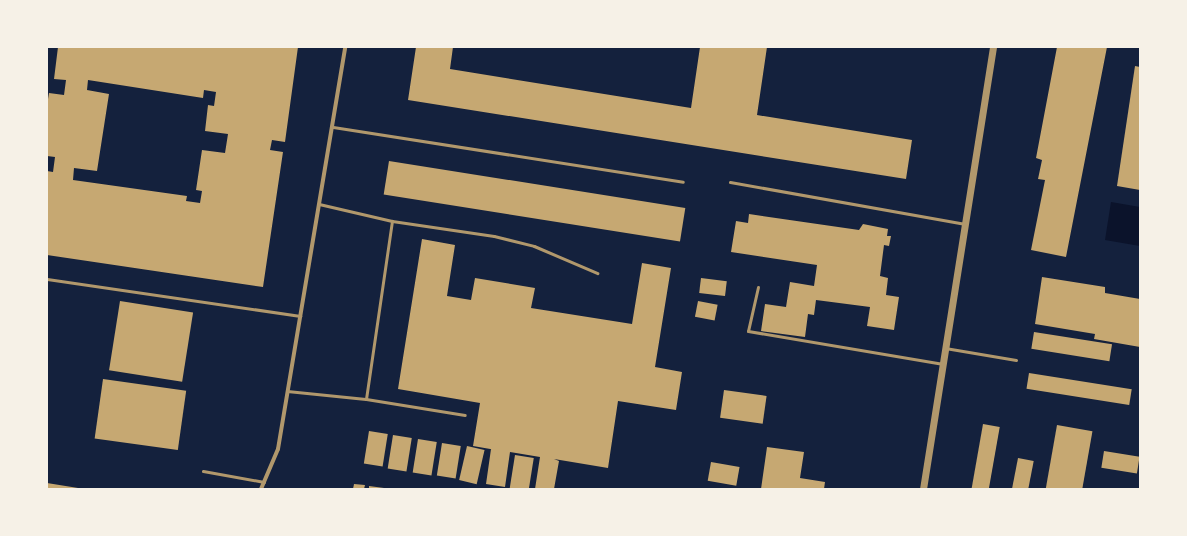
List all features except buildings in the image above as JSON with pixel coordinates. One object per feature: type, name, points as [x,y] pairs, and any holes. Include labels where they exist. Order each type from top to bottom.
[{"type":"street","points":[[261,489],[278,449],[333,127],[345,47]]},
{"type":"street","points":[[924,489],[993,47]]},
{"type":"lane","points":[[333,127],[683,182]]},
{"type":"lane","points":[[730,182],[965,224]]},
{"type":"lane","points":[[319,204],[392,221],[494,236],[534,246],[597,273]]},
{"type":"lane","points":[[366,399],[392,221]]},
{"type":"lane","points":[[47,279],[300,316]]},
{"type":"lane","points":[[758,287],[748,331],[943,364]]},
{"type":"lane","points":[[945,348],[1016,360]]},
{"type":"lane","points":[[287,391],[366,399],[466,415]]},
{"type":"lane","points":[[203,470],[264,482]]},
{"type":"water","points":[[1111,202],[1140,207],[1140,246],[1105,240]]}]
